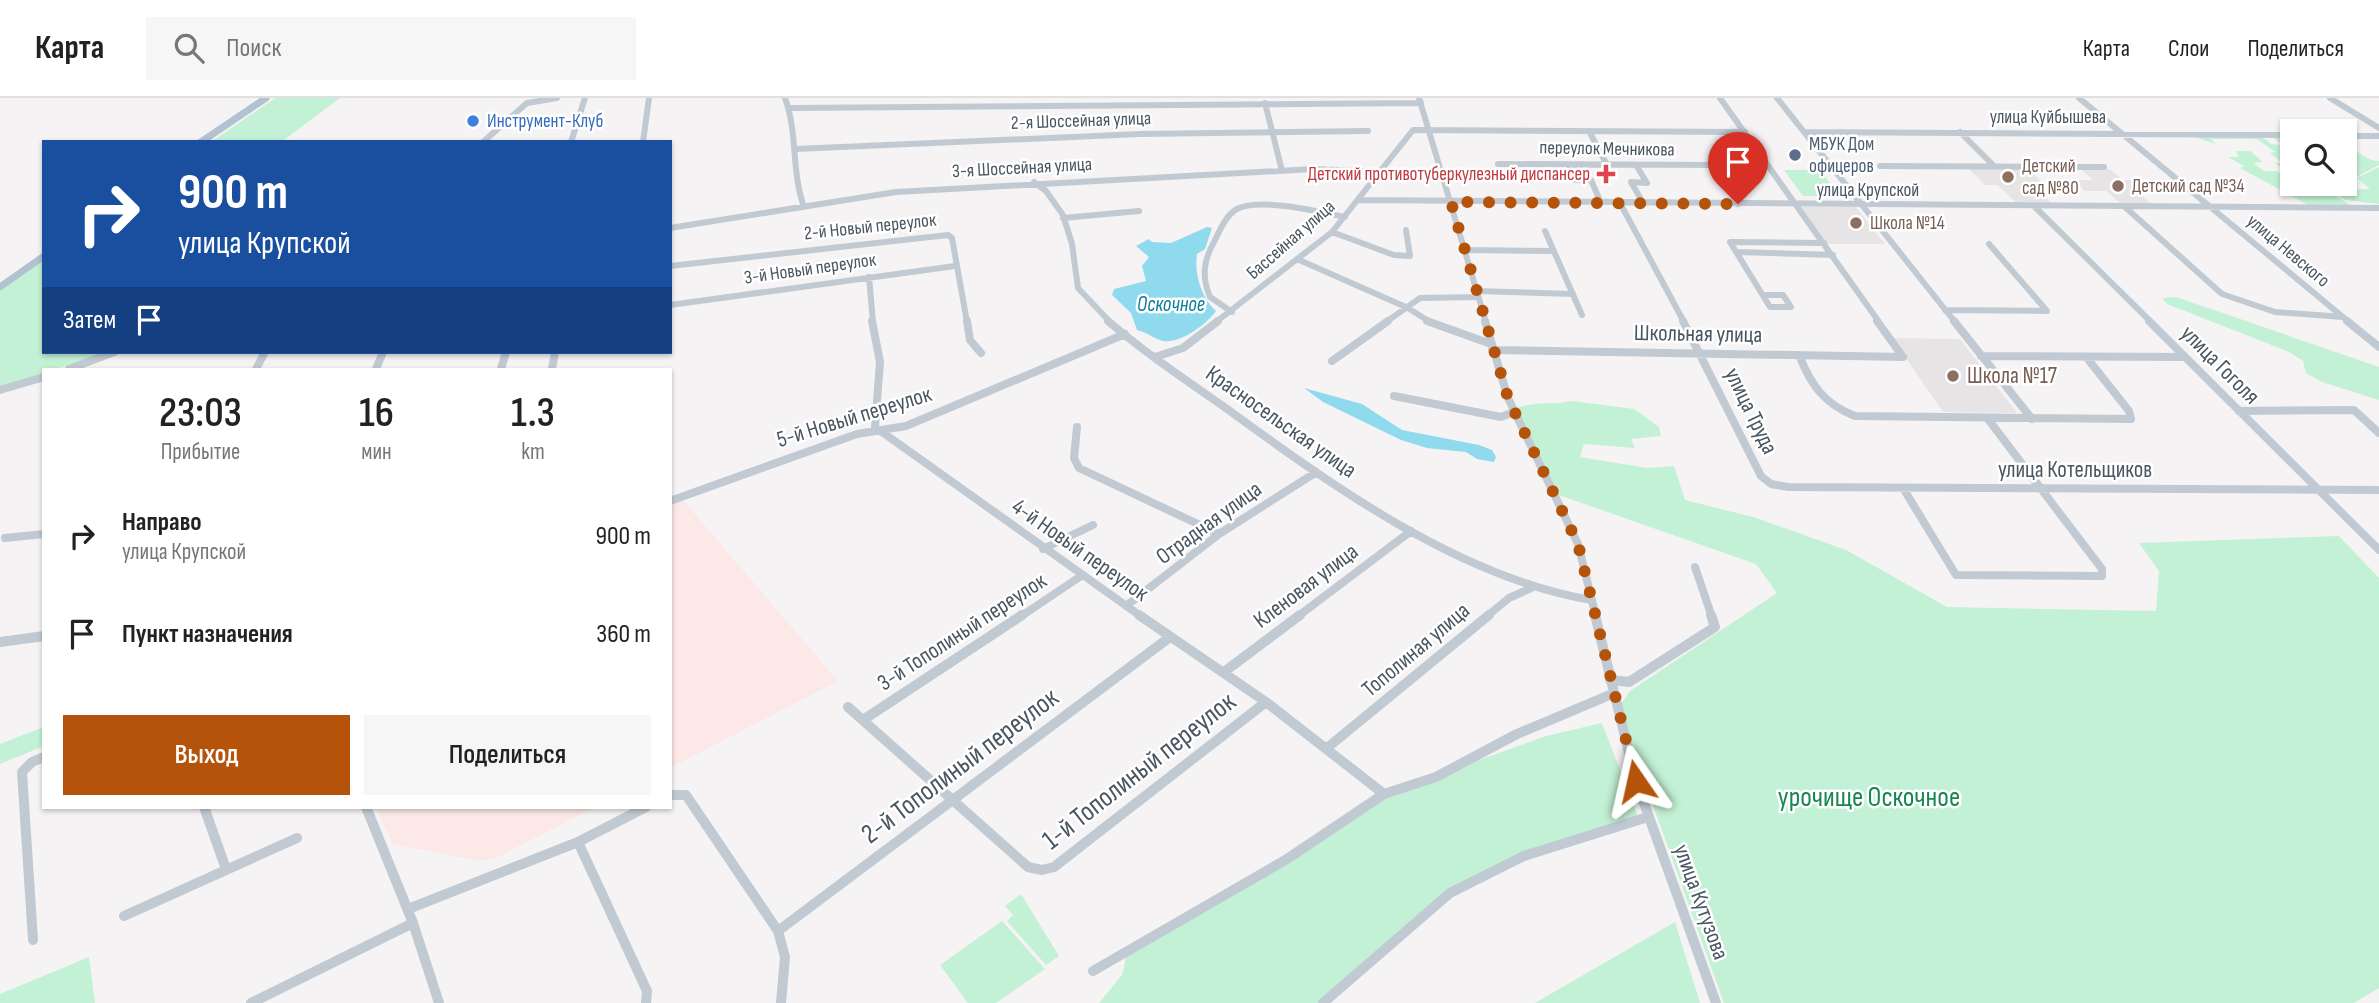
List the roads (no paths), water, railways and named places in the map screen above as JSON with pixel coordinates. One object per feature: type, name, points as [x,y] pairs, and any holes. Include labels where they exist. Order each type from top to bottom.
[{"type":"main road","points":[[204,140],[265,98]]},
{"type":"main road","points":[[211,140],[272,98]]},
{"type":"main road","points":[[0,281],[42,251]]},
{"type":"main road","points":[[0,287],[42,257]]},
{"type":"street","points":[[485,140],[527,103],[558,98]]},
{"type":"street","points":[[572,140],[585,98]]},
{"type":"street","points":[[643,140],[649,98]]},
{"type":"street","points":[[785,98],[795,128],[798,188],[804,207]]},
{"type":"street","points":[[1720,98],[1799,205],[1903,357]]},
{"type":"street","points":[[1777,98],[2032,419]]},
{"type":"street","name":"улица Невского","points":[[2079,98],[2379,347]]},
{"type":"street","points":[[2330,98],[2379,128]]},
{"type":"street","points":[[790,108],[981,102],[1265,103],[1420,100]]},
{"type":"street","name":"улица Кутузова","points":[[1420,100],[1508,398],[1570,524],[1591,600],[1612,694],[1648,817],[1716,1003]]},
{"type":"street","points":[[1265,103],[1282,171]]},
{"type":"street","points":[[1428,128],[1745,132]]},
{"type":"street","name":"Бассейная улица","points":[[1155,357],[1183,348],[1332,232],[1407,134],[1428,128]]},
{"type":"street","name":"2-я Шоссейная улица","points":[[796,149],[1270,131],[1368,131]]},
{"type":"street","points":[[1589,131],[1607,165]]},
{"type":"street","name":"улица Куйбышева","points":[[1804,132],[2280,135]]},
{"type":"street","points":[[1960,132],[1994,166]]},
{"type":"street","points":[[2357,136],[2379,136]]},
{"type":"street","name":"переулок Мечникова","points":[[1497,164],[1713,166],[1738,204]]},
{"type":"street","points":[[1569,165],[1574,180],[1591,180],[1601,203]]},
{"type":"street","points":[[1636,165],[1647,183],[1631,182],[1643,203]]},
{"type":"street","points":[[1880,166],[2104,167]]},
{"type":"street","name":"3-я Шоссейная улица","points":[[672,228],[896,192],[1034,182],[1282,171],[1339,169],[1378,172]]},
{"type":"street","name":"Красносельская улица","points":[[1034,182],[1041,187],[1063,218],[1076,253],[1077,288],[1125,334],[1155,357],[1315,473],[1411,531],[1533,587],[1591,600]]},
{"type":"street","name":"улица Крупской","points":[[1358,200],[2379,208]]},
{"type":"street","name":"улица Труда","points":[[1620,203],[1701,354],[1761,476],[1771,484]]},
{"type":"street","points":[[1232,312],[1210,297],[1204,270],[1210,250],[1226,221],[1236,210],[1256,205],[1345,217]]},
{"type":"street","name":"улица Гоголя","points":[[2035,206],[2379,551]]},
{"type":"street","points":[[2125,207],[2222,294],[2275,312],[2343,317]]},
{"type":"street","points":[[1063,218],[1139,211]]},
{"type":"street","points":[[1332,232],[1394,255],[1410,256],[1406,230]]},
{"type":"street","points":[[1545,232],[1582,315]]},
{"type":"street","name":"2-й Новый переулок","points":[[672,266],[945,234],[952,237],[970,340],[981,353]]},
{"type":"street","points":[[1763,295],[1730,242],[1824,243]]},
{"type":"street","points":[[1945,310],[2047,311],[1989,244]]},
{"type":"street","points":[[1464,250],[1554,251]]},
{"type":"street","points":[[1737,252],[1833,255]]},
{"type":"street","points":[[1297,259],[1408,308],[1429,322],[1491,347]]},
{"type":"street","name":"3-й Новый переулок","points":[[672,305],[955,265]]},
{"type":"street","points":[[869,277],[874,341],[880,362],[873,423],[880,431]]},
{"type":"street","points":[[1332,361],[1420,298],[1477,294],[1573,294]]},
{"type":"street","name":"5-й Новый переулок","points":[[672,500],[857,434],[906,426],[1125,334]]},
{"type":"street","name":"Школьная улица","points":[[1491,347],[1903,357]]},
{"type":"street","points":[[72,368],[109,354]]},
{"type":"street","points":[[1799,355],[1816,394],[1842,412],[1869,418],[2131,419],[2129,411],[2087,358]]},
{"type":"street","points":[[1982,356],[2185,357]]},
{"type":"street","points":[[0,390],[42,378]]},
{"type":"street","points":[[1394,396],[1501,417],[1516,411]]},
{"type":"street","points":[[2239,411],[2354,410],[2379,433]]},
{"type":"street","points":[[1903,488],[1956,575],[2102,576],[2102,569],[1988,419]]},
{"type":"street","points":[[1077,428],[1074,458],[1079,468],[1219,534]]},
{"type":"street","name":"4-й Новый переулок","points":[[880,431],[1081,576],[1266,702],[1384,794]]},
{"type":"street","name":"Отрадная улица","points":[[1126,606],[1219,534],[1315,473]]},
{"type":"street","name":"улица Котельщиков","points":[[1771,484],[1788,487],[2043,490],[2379,490]]},
{"type":"street","points":[[1043,549],[1093,525]]},
{"type":"street","name":"Кленовая улица","points":[[1224,672],[1411,531]]},
{"type":"street","points":[[5,538],[42,534]]},
{"type":"street","points":[[1610,680],[1629,682],[1715,627],[1695,568]]},
{"type":"street","name":"3-й Тополиный переулок","points":[[863,720],[1081,576]]},
{"type":"street","name":"Тополиная улица","points":[[1327,748],[1509,598],[1533,587]]},
{"type":"street","points":[[0,642],[42,636]]},
{"type":"street","name":"2-й Тополиный переулок","points":[[778,931],[1170,637]]},
{"type":"street","points":[[1093,971],[1287,859],[1384,794],[1403,792],[1432,780],[1518,733],[1612,694]]},
{"type":"street","name":"1-й Тополиный переулок","points":[[848,707],[954,798],[1028,867],[1049,870],[1266,702]]},
{"type":"street","points":[[33,940],[22,772],[25,767],[42,758]]},
{"type":"street","points":[[672,795],[687,795],[778,931],[785,957],[781,1003]]},
{"type":"street","points":[[205,809],[226,869]]},
{"type":"street","points":[[367,809],[408,909],[439,1003]]},
{"type":"street","points":[[408,909],[578,842],[642,809]]},
{"type":"street","points":[[1323,1003],[1450,893],[1524,856],[1648,817]]},
{"type":"street","points":[[124,916],[297,838]]},
{"type":"street","points":[[578,842],[647,991],[646,1003]]},
{"type":"street","points":[[251,1003],[413,923]]},
{"type":"water","name":"Оскочное","points":[[1207,227],[1212,228],[1205,249],[1197,254],[1197,269],[1203,292],[1216,311],[1200,327],[1170,341],[1163,341],[1137,330],[1131,313],[1112,295],[1114,289],[1146,281],[1142,266],[1149,257],[1136,246],[1149,239],[1152,242],[1171,243]]},
{"type":"water","points":[[1304,388],[1362,404],[1402,430],[1479,445],[1492,450],[1496,457],[1494,462],[1477,459],[1466,452],[1427,448],[1401,440],[1323,402]]},
{"type":"place","name":"Инструмент-Клуб","points":[[473,121]]},
{"type":"place","name":"МБУК Дом офицеров","points":[[1795,155]]},
{"type":"place","name":"Детский противотуберкулезный диспансер","points":[[1606,174]]},
{"type":"place","name":"Детский сад №80","points":[[2008,177]]},
{"type":"place","name":"Детский сад №34","points":[[2118,186]]},
{"type":"place","name":"Школа №14","points":[[1856,223]]},
{"type":"place","name":"Школа №17","points":[[1953,376]]},
{"type":"park label","name":"урочище Оскочное","points":[[1869,797]]}]
